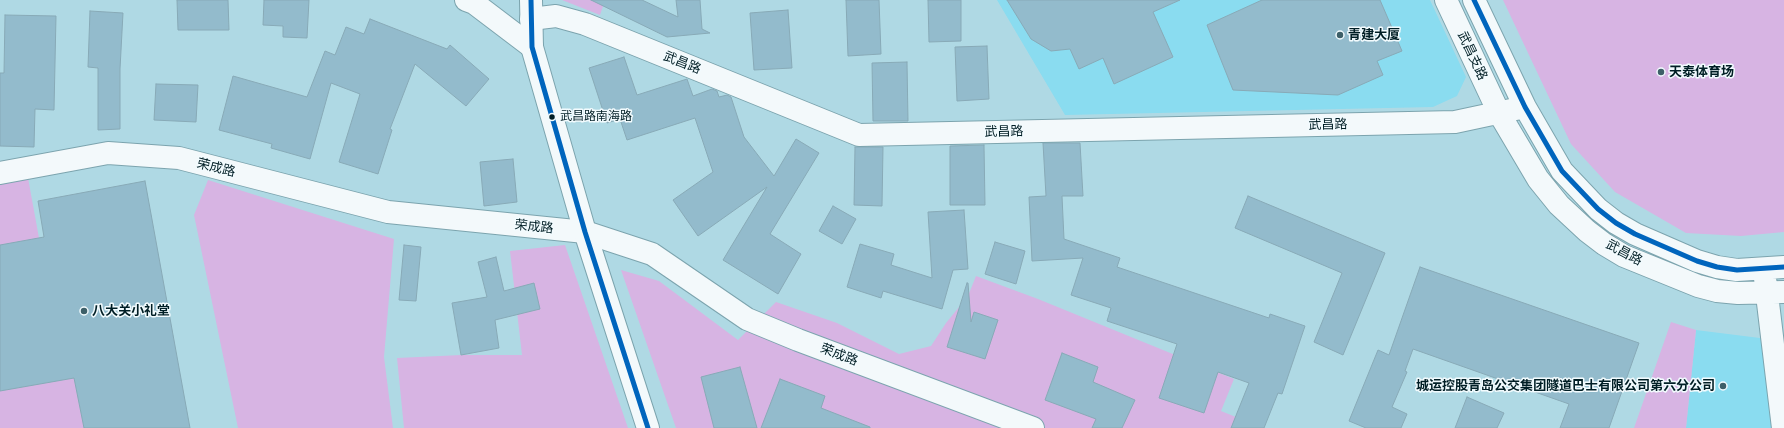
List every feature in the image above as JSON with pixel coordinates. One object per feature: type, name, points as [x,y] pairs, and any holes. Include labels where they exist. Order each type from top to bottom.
[{"type":"street","points":[[466,0],[474,3],[532,47]]},
{"type":"street","name":"武昌支路","points":[[1446,0],[1498,113]]},
{"type":"street","name":"武昌支路","points":[[1474,0],[1525,107]]},
{"type":"street","points":[[531,10],[532,47],[585,232],[648,428]]},
{"type":"street","name":"武昌路","points":[[531,10],[585,24],[860,135],[1455,122],[1525,107],[1562,171],[1598,209],[1616,223],[1635,234],[1697,261],[1717,267],[1737,270],[1774,268]]},
{"type":"street","name":"武昌路","points":[[1498,113],[1538,179],[1559,205],[1604,244],[1624,256],[1698,286],[1724,292],[1775,292]]},
{"type":"street","name":"荣成路","points":[[0,173],[108,153],[179,158],[388,212],[585,232],[652,254],[747,319],[798,340],[1033,428]]},
{"type":"street","points":[[1774,268],[1783,428]]},
{"type":"shaded area","points":[[562,0],[605,0],[600,15]]},
{"type":"shaded area","name":"青建大厦","points":[[997,0],[1430,0],[1466,77],[1457,96],[1433,107],[1065,115]]},
{"type":"shaded area","name":"天泰体育场","points":[[1503,0],[1784,0],[1784,232],[1741,236],[1686,233],[1615,192],[1571,144]]},
{"type":"shaded area","points":[[28,178],[39,238],[0,245],[0,183]]},
{"type":"shaded area","points":[[208,180],[394,239],[384,357],[393,428],[238,428],[194,215]]},
{"type":"shaded area","points":[[565,245],[628,428],[404,428],[397,358],[461,355],[522,355],[510,251]]},
{"type":"shaded area","points":[[621,270],[659,281],[738,340],[776,302],[837,323],[899,354],[931,346],[946,323],[968,296],[976,276],[1038,299],[1234,379],[1221,411],[1263,428],[676,428]]},
{"type":"shaded area","points":[[1671,322],[1696,330],[1686,428],[1634,428]]},
{"type":"shaded area","points":[[1696,330],[1784,341],[1784,428],[1686,428]]},
{"type":"shaded area","points":[[74,378],[84,428],[0,428],[0,391]]},
{"type":"building","points":[[177,0],[228,0],[229,30],[178,30]]},
{"type":"building","points":[[264,0],[309,0],[307,38],[283,37],[283,26],[263,25]]},
{"type":"building","points":[[591,0],[642,0],[678,17],[676,0],[700,0],[702,29],[710,33],[667,37]]},
{"type":"building","points":[[846,0],[879,0],[881,54],[848,56]]},
{"type":"building","points":[[928,0],[961,0],[961,41],[929,42]]},
{"type":"building","points":[[1007,0],[1180,0],[1153,12],[1173,57],[1114,84],[1103,58],[1079,69],[1070,49],[1051,51],[1031,39]]},
{"type":"building","points":[[1262,0],[1380,0],[1402,51],[1377,61],[1383,75],[1338,95],[1233,90],[1207,25]]},
{"type":"building","points":[[788,10],[792,68],[754,70],[750,13]]},
{"type":"building","points":[[90,11],[123,13],[120,69],[120,129],[98,130],[98,68],[88,67]]},
{"type":"building","points":[[5,15],[56,16],[54,110],[35,109],[34,147],[0,146],[0,73],[4,73]]},
{"type":"building","points":[[370,19],[447,49],[450,45],[489,79],[466,106],[415,64],[390,129],[392,130],[378,174],[339,162],[360,94],[331,83],[310,159],[271,148],[272,144],[219,130],[233,76],[307,97],[325,51],[335,55],[346,27],[364,34]]},
{"type":"building","points":[[987,46],[989,99],[957,101],[955,47]]},
{"type":"building","points":[[624,57],[637,95],[687,79],[693,96],[712,89],[717,91],[719,97],[727,95],[731,97],[744,137],[774,176],[796,139],[819,153],[770,234],[801,254],[778,294],[723,260],[767,187],[698,236],[673,200],[713,172],[695,118],[627,140],[620,119],[607,123],[589,68]]},
{"type":"building","points":[[907,62],[908,121],[873,121],[872,63]]},
{"type":"building","points":[[156,84],[198,85],[196,122],[154,120]]},
{"type":"building","points":[[1043,143],[1080,143],[1083,196],[1062,196],[1064,239],[1120,258],[1117,267],[1269,318],[1270,314],[1305,326],[1282,394],[1278,393],[1264,428],[1231,428],[1249,383],[1218,372],[1204,413],[1159,398],[1177,344],[1107,321],[1111,308],[1071,295],[1083,258],[1032,261],[1029,197],[1046,196]]},
{"type":"building","points":[[984,145],[985,205],[950,205],[950,146]]},
{"type":"building","points":[[855,147],[883,147],[882,206],[854,205]]},
{"type":"building","points":[[513,159],[517,202],[484,206],[480,162]]},
{"type":"building","name":"八大关小礼堂","points":[[145,181],[190,428],[84,428],[74,378],[0,391],[0,245],[44,237],[38,201]]},
{"type":"building","points":[[1248,196],[1385,253],[1343,355],[1314,342],[1342,273],[1235,228]]},
{"type":"building","points":[[833,206],[856,219],[842,244],[819,231]]},
{"type":"building","points":[[964,210],[968,269],[953,270],[942,309],[883,291],[881,298],[847,287],[860,244],[894,254],[891,265],[932,278],[928,212]]},
{"type":"building","points":[[995,242],[1025,251],[1016,284],[985,274]]},
{"type":"building","points":[[404,245],[421,247],[416,301],[399,300]]},
{"type":"building","points":[[496,257],[504,291],[534,283],[540,309],[495,320],[499,348],[461,355],[452,303],[487,297],[478,262]]},
{"type":"building","points":[[1420,267],[1639,343],[1609,428],[1560,428],[1569,404],[1413,349],[1405,371],[1407,372],[1392,407],[1407,414],[1401,428],[1366,428],[1349,421],[1378,350],[1389,355]]},
{"type":"building","points":[[967,283],[971,322],[974,312],[998,320],[985,359],[947,347]]},
{"type":"building","points":[[1062,353],[1098,367],[1093,382],[1135,400],[1122,428],[1092,428],[1096,419],[1045,400]]},
{"type":"building","points":[[740,367],[757,428],[714,428],[701,377]]},
{"type":"building","points":[[780,379],[825,396],[821,408],[870,428],[761,428]]},
{"type":"building","points":[[1467,397],[1504,413],[1497,428],[1455,428]]},
{"type":"transit line","points":[[531,0],[532,47],[585,232],[648,428]]},
{"type":"transit line","points":[[1474,0],[1525,107],[1562,171],[1598,209],[1616,223],[1635,234],[1697,261],[1717,267],[1737,270],[1784,267]]},
{"type":"place","name":"青建大厦","points":[[1340,35]]},
{"type":"place","name":"天泰体育场","points":[[1661,72]]},
{"type":"place","name":"武昌路南海路","points":[[552,117]]},
{"type":"place","name":"八大关小礼堂","points":[[84,311]]},
{"type":"place","name":"城运控股青岛公交集团隧道巴士有限公司第六分公司","points":[[1723,386]]}]
